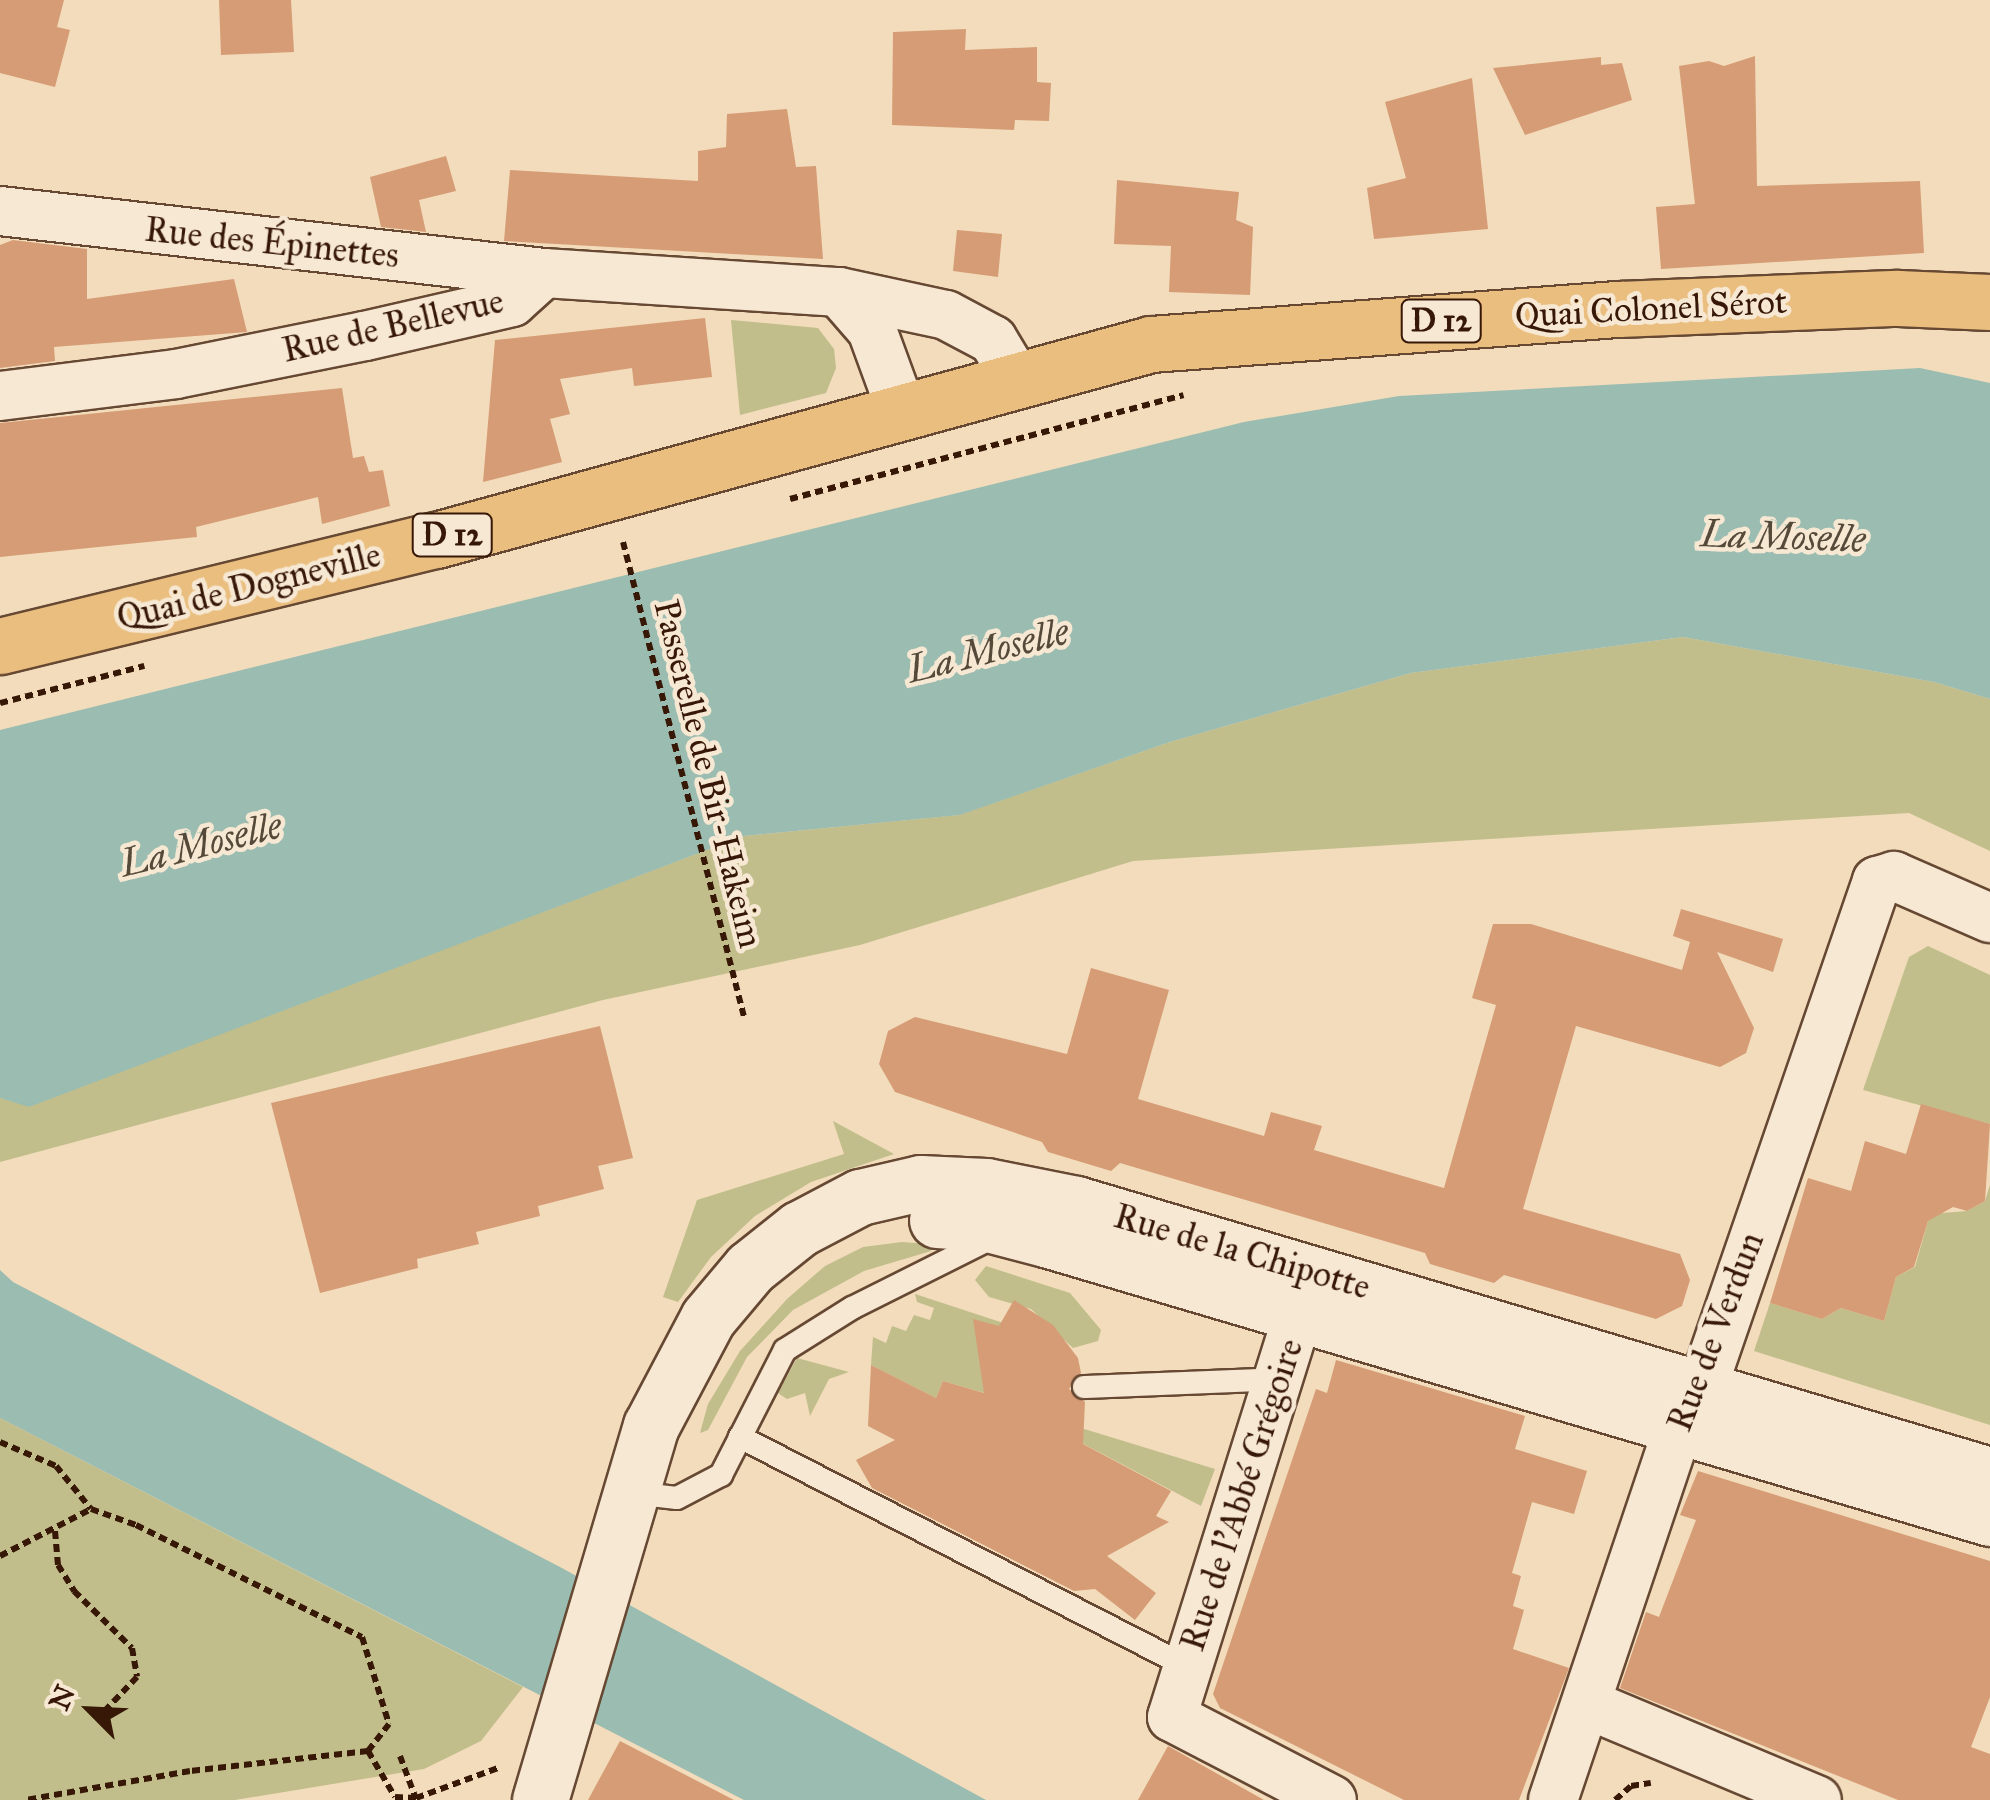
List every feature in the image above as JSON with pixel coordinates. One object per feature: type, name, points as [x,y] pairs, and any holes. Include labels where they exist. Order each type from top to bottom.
[{"type":"main road","name":"Quai Colonel Sérot","points":[[902,412],[1151,344],[1316,328],[1878,298],[1990,302]]},
{"type":"main road","name":"Quai de Dogneville","points":[[0,646],[436,540],[902,412]]},
{"type":"main road","name":"Rue de la Chipotte","points":[[655,1495],[652,1426],[708,1318],[750,1268],[799,1229],[860,1197],[920,1183],[986,1186],[1076,1204],[1305,1294]]},
{"type":"main road","name":"Rue de la Chipotte","points":[[536,1772],[605,1568],[655,1495],[683,1435],[742,1336],[810,1264],[862,1236],[922,1219],[1008,1229],[1305,1294],[1691,1404],[1990,1474]]},
{"type":"main road","name":"Rue de la Chipotte","points":[[1691,1404],[1990,1518]]},
{"type":"street","name":"Rue des Épinettes","points":[[0,211],[544,272]]},
{"type":"street","name":"Rue de Bellevue","points":[[0,396],[176,374],[365,336],[512,302],[544,272],[839,292],[946,315],[993,340],[1016,380]]},
{"type":"street","points":[[839,292],[872,330],[902,412]]},
{"type":"street","name":"Rue de Verdun","points":[[1553,1800],[1844,962],[1877,881],[1894,876],[1990,918]]},
{"type":"street","name":"Rue de l'Abbé Grégoire","points":[[1305,1294],[1172,1717],[1332,1800]]},
{"type":"street","points":[[1586,1704],[1817,1800]]},
{"type":"lane","points":[[655,1495],[721,1475],[785,1350],[1008,1229]]},
{"type":"lane","points":[[1084,1387],[1279,1379]]},
{"type":"lane","points":[[740,1437],[1188,1666]]},
{"type":"path","points":[[787,500],[1188,394]]},
{"type":"path","points":[[606,546],[641,537]]},
{"type":"path","name":"Passerelle de Bir-Hakeim","points":[[622,542],[744,1018]]},
{"type":"path","points":[[0,704],[149,665]]},
{"type":"path","points":[[0,1442],[56,1466],[92,1509],[362,1637],[390,1724],[368,1751],[190,1771],[25,1800]]},
{"type":"path","points":[[0,1556],[92,1509]]},
{"type":"path","points":[[55,1530],[58,1565],[74,1591],[132,1648],[137,1678],[94,1722]]},
{"type":"path","points":[[368,1751],[383,1786],[395,1796],[416,1799],[536,1772]]},
{"type":"path","points":[[400,1756],[416,1799]]},
{"type":"path","points":[[1615,1800],[1647,1782],[1662,1788]]},
{"type":"shaded area","points":[[731,320],[818,328],[834,349],[836,368],[826,393],[740,415]]},
{"type":"shaded area","points":[[1683,637],[1934,682],[1990,699],[1990,851],[1909,813],[1133,861],[860,945],[603,1000],[0,1162],[0,1098],[29,1106],[744,836],[959,815],[1170,742],[1411,673]]},
{"type":"shaded area","points":[[1928,946],[1990,975],[1990,1124],[1863,1090],[1909,957]]},
{"type":"shaded area","points":[[833,1121],[894,1154],[811,1182],[755,1216],[711,1257],[678,1302],[663,1297],[697,1200],[844,1154]]},
{"type":"shaded area","points":[[1990,1185],[1990,1425],[1754,1351],[1770,1303],[1822,1319],[1841,1308],[1884,1321],[1896,1277],[1915,1267],[1930,1214],[1967,1211],[1985,1201]]},
{"type":"shaded area","points":[[902,1242],[929,1244],[931,1251],[864,1271],[793,1310],[747,1357],[708,1430],[700,1433],[708,1404],[740,1351],[787,1299],[825,1266],[863,1247]]},
{"type":"shaded area","points":[[986,1266],[1070,1293],[1101,1330],[1098,1341],[1073,1348],[1031,1309],[989,1297],[975,1280]]},
{"type":"shaded area","points":[[915,1294],[1025,1330],[977,1327],[988,1394],[943,1381],[936,1398],[871,1365],[873,1337],[886,1343],[892,1326],[906,1331],[914,1315],[930,1320],[934,1308],[917,1302]]},
{"type":"shaded area","points":[[797,1358],[849,1372],[829,1379],[810,1416],[805,1393],[787,1399],[778,1393]]},
{"type":"shaded area","points":[[0,1418],[523,1687],[481,1741],[424,1769],[235,1800],[0,1800]]},
{"type":"shaded area","points":[[1081,1428],[1215,1469],[1201,1506],[1076,1440]]},
{"type":"water","name":"La Moselle","points":[[1920,368],[1990,383],[1990,699],[1934,682],[1683,637],[1411,673],[1170,742],[960,815],[744,836],[29,1107],[0,1098],[0,730],[1244,422],[1399,396]]},
{"type":"water","points":[[0,1270],[13,1282],[560,1567],[986,1800],[744,1800],[0,1418]]},
{"type":"building","points":[[0,0],[64,0],[57,27],[70,30],[55,87],[0,73]]},
{"type":"building","points":[[219,0],[291,0],[294,52],[221,55]]},
{"type":"building","points":[[966,29],[965,50],[1037,47],[1037,82],[1051,83],[1049,121],[1015,120],[1014,130],[892,125],[893,32]]},
{"type":"building","points":[[1755,56],[1757,186],[1920,181],[1924,253],[1661,269],[1656,207],[1695,204],[1679,66],[1709,61],[1724,66]]},
{"type":"building","points":[[1601,57],[1601,65],[1622,63],[1632,100],[1525,135],[1493,68]]},
{"type":"building","points":[[1472,78],[1488,229],[1374,239],[1367,188],[1406,178],[1385,102]]},
{"type":"building","points":[[787,109],[796,167],[816,166],[823,259],[504,241],[510,170],[698,181],[698,151],[726,147],[727,114]]},
{"type":"building","points":[[446,156],[456,191],[419,200],[426,232],[381,227],[370,177]]},
{"type":"building","points":[[1117,180],[1239,192],[1236,220],[1253,227],[1250,295],[1169,292],[1171,246],[1114,244]]},
{"type":"building","points":[[957,230],[1002,234],[998,277],[953,271]]},
{"type":"building","points":[[13,240],[87,249],[87,299],[234,279],[247,332],[54,347],[55,361],[0,368],[0,245]]},
{"type":"building","points":[[705,318],[712,377],[634,386],[632,368],[560,379],[570,414],[550,419],[562,462],[483,482],[495,340]]},
{"type":"building","points":[[342,388],[353,458],[364,456],[369,472],[383,470],[390,506],[322,524],[318,497],[196,527],[197,537],[0,557],[0,423]]},
{"type":"building","points":[[1681,909],[1783,939],[1773,972],[1717,952],[1754,1028],[1746,1053],[1720,1067],[1576,1026],[1523,1209],[1680,1254],[1690,1280],[1682,1306],[1656,1319],[1504,1275],[1494,1283],[1430,1264],[1425,1253],[1120,1163],[1111,1171],[1048,1152],[1042,1142],[895,1092],[879,1064],[888,1031],[915,1017],[1067,1054],[1091,968],[1169,990],[1138,1099],[1264,1136],[1271,1112],[1322,1126],[1314,1150],[1444,1188],[1496,1005],[1472,998],[1493,924],[1531,924],[1682,970],[1690,942],[1673,936]]},
{"type":"building","points":[[600,1026],[633,1158],[598,1166],[604,1189],[538,1206],[540,1216],[476,1232],[479,1244],[417,1259],[418,1268],[320,1293],[271,1103]]},
{"type":"building","points":[[1921,1104],[1990,1124],[1985,1201],[1967,1211],[1953,1207],[1928,1221],[1914,1267],[1896,1277],[1884,1321],[1841,1308],[1822,1319],[1770,1303],[1808,1178],[1851,1191],[1865,1141],[1906,1154]]},
{"type":"building","points":[[1014,1300],[1053,1325],[1078,1358],[1081,1373],[1069,1389],[1085,1402],[1083,1444],[1171,1491],[1156,1516],[1169,1522],[1107,1556],[1156,1593],[1135,1620],[1095,1589],[1074,1591],[872,1488],[856,1460],[895,1440],[868,1426],[871,1365],[936,1398],[943,1381],[984,1393],[973,1319],[999,1326]]},
{"type":"building","points":[[1336,1360],[1525,1416],[1515,1449],[1587,1471],[1574,1514],[1532,1502],[1512,1573],[1521,1576],[1513,1606],[1524,1610],[1513,1649],[1569,1668],[1519,1800],[1404,1800],[1220,1708],[1213,1694],[1316,1389],[1327,1393]]},
{"type":"building","points":[[1698,1471],[1990,1561],[1990,1697],[1971,1747],[1990,1754],[1990,1800],[1898,1800],[1620,1688],[1646,1612],[1659,1617],[1696,1520],[1680,1515]]},
{"type":"building","points":[[620,1741],[734,1800],[588,1800]]},
{"type":"building","points":[[1168,1746],[1264,1800],[1138,1800]]}]
